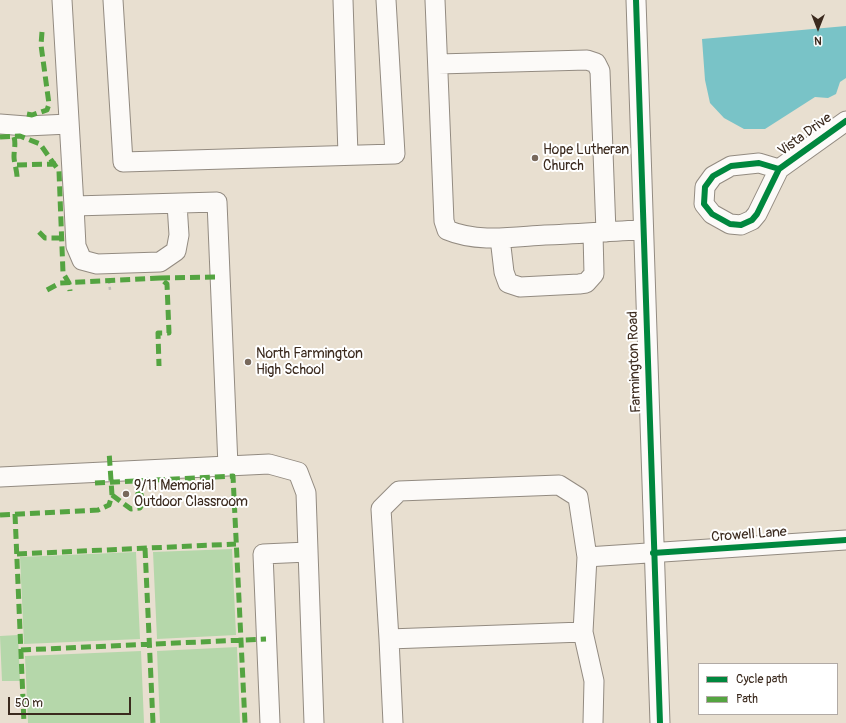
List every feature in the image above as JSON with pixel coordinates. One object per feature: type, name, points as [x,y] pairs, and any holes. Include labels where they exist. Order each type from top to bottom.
[{"type":"street","points":[[62,0],[76,246],[82,260],[97,264],[160,262],[176,251],[179,235],[177,204]]},
{"type":"street","points":[[113,0],[124,162],[395,154],[386,0]]},
{"type":"street","points":[[343,0],[348,155]]},
{"type":"street","points":[[436,0],[444,221],[447,230],[458,235],[474,238],[500,238],[643,230]]},
{"type":"street","name":"Farmington Road","points":[[636,0],[660,723]]},
{"type":"street","points":[[438,64],[587,60],[596,64],[600,71],[599,232],[594,274],[586,283],[579,284],[520,287],[508,283],[504,272],[500,238]]},
{"type":"street","name":"Vista Drive","points":[[779,169],[846,121]]},
{"type":"street","points":[[0,124],[26,126],[69,124]]},
{"type":"street","points":[[74,206],[217,202],[228,466]]},
{"type":"street","points":[[0,478],[269,464],[298,472],[306,493],[314,723]]},
{"type":"street","points":[[392,723],[389,639],[381,509],[398,491],[559,485],[578,497],[588,557],[583,632],[594,681],[593,723]]},
{"type":"street","name":"Crowell Lane","points":[[588,557],[846,540]]},
{"type":"street","points":[[270,723],[263,554],[308,552]]},
{"type":"street","points":[[389,639],[583,632]]},
{"type":"path","points":[[109,281],[110,290]]},
{"type":"green space","points":[[232,549],[236,635],[157,639],[153,552]]},
{"type":"green space","points":[[136,552],[140,639],[24,644],[20,557]]},
{"type":"green space","points":[[18,635],[20,681],[2,681],[0,636]]},
{"type":"green space","points":[[237,647],[240,723],[160,723],[157,651]]},
{"type":"green space","points":[[141,651],[144,723],[28,723],[25,656]]},
{"type":"water","points":[[846,26],[846,78],[840,82],[836,94],[828,98],[815,97],[765,129],[744,129],[724,118],[710,103],[705,80],[702,39]]},
{"type":"marked path","points":[[27,114],[32,115],[47,110],[49,104],[41,45],[42,32]]},
{"type":"marked path","points":[[0,137],[20,136],[40,144],[59,171],[63,273],[69,283],[70,291]]},
{"type":"marked path","points":[[14,137],[14,159],[17,177]]},
{"type":"marked path","points":[[17,165],[56,164]]},
{"type":"marked path","points":[[39,232],[45,238],[62,238]]},
{"type":"marked path","points":[[160,278],[220,277]]},
{"type":"marked path","points":[[47,290],[60,283],[160,278],[167,284],[169,333],[158,333],[159,366]]},
{"type":"marked path","points":[[0,515],[98,510],[109,505],[112,495],[109,451]]},
{"type":"marked path","points":[[95,483],[233,476],[245,723]]},
{"type":"marked path","points":[[112,495],[131,509],[140,508],[143,503],[141,494],[136,492]]},
{"type":"marked path","points":[[15,514],[24,723]]},
{"type":"marked path","points":[[17,554],[236,544]]},
{"type":"marked path","points":[[145,548],[153,723]]},
{"type":"marked path","points":[[21,650],[266,639]]},
{"type":"cycle path","points":[[636,0],[660,723]]},
{"type":"cycle path","points":[[779,169],[759,163],[731,166],[713,176],[705,187],[704,204],[712,214],[730,224],[741,225],[752,220],[757,214],[779,169],[846,121]]},
{"type":"cycle path","points":[[653,553],[846,540]]},
{"type":"place","name":"Hope Lutheran Church","points":[[535,158]]},
{"type":"place","name":"North Farmington High School","points":[[248,362]]},
{"type":"place","name":"9/11 Memorial Outdoor Classroom","points":[[126,494]]}]
